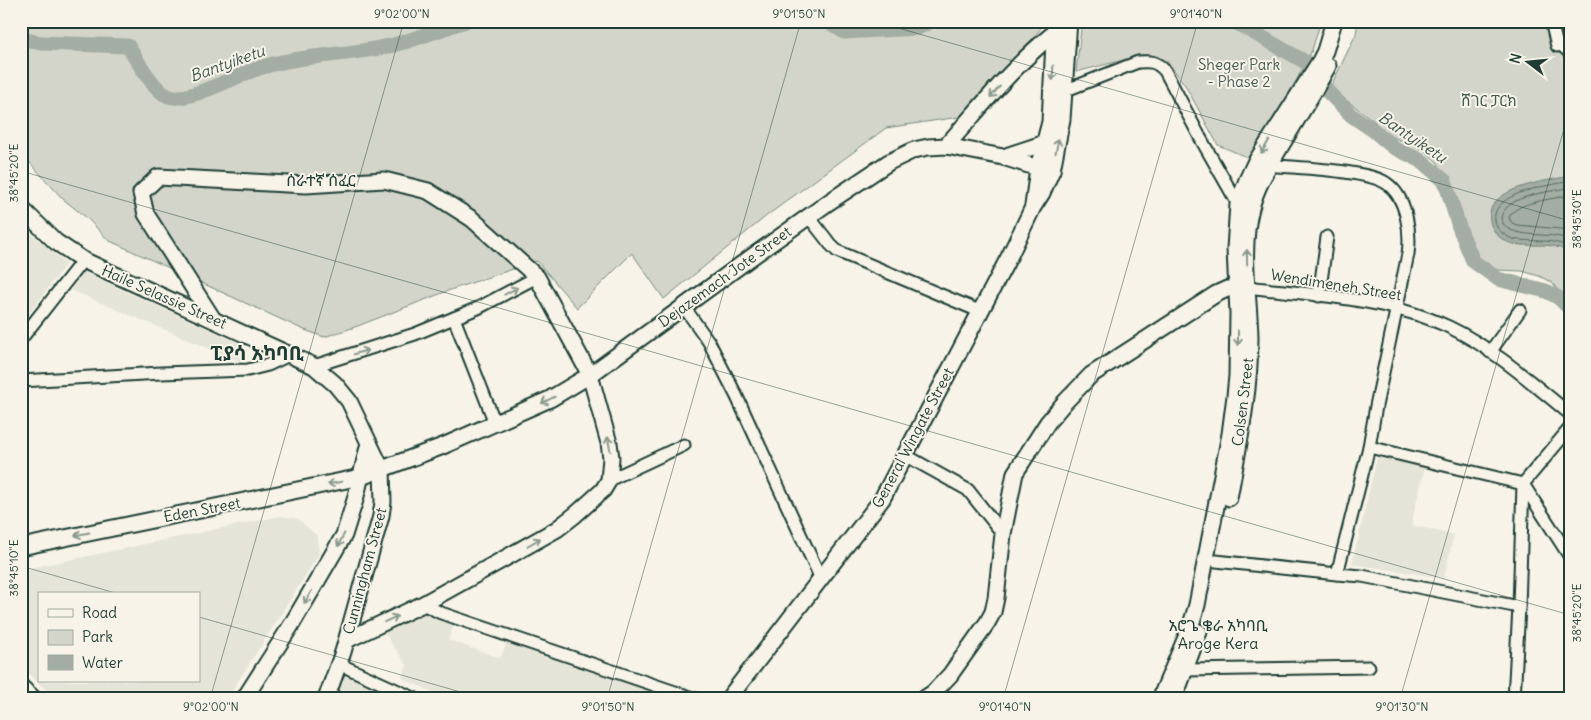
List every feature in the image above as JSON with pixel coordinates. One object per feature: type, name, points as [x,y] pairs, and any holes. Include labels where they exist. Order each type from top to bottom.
[{"type":"main road","points":[[1324,64],[1325,51],[1334,21]]},
{"type":"main road","points":[[1167,697],[1190,628],[1201,606],[1233,418],[1242,287],[1235,249],[1238,204],[1255,163],[1297,109],[1324,64],[1338,46],[1344,21]]},
{"type":"main road","points":[[946,146],[1018,65],[1060,25]]},
{"type":"main road","name":"General Wingate Street","points":[[1045,169],[1062,119],[1064,91],[1060,25]]},
{"type":"main road","name":"General Wingate Street","points":[[728,699],[882,499],[1042,193],[1045,169],[1045,143],[1050,122],[1060,25]]},
{"type":"main road","name":"Colsen Street","points":[[1167,697],[1185,670],[1201,606],[1216,561],[1243,424],[1250,337],[1242,287],[1250,210],[1268,166],[1297,109]]},
{"type":"main road","points":[[1003,157],[1045,143]]},
{"type":"main road","name":"Dejazemach Jote Street","points":[[382,470],[550,399],[590,374],[753,256],[889,162],[914,150],[946,146],[1003,157],[1045,169]]},
{"type":"main road","points":[[214,320],[146,214],[141,193],[158,177],[306,185],[384,180],[428,191],[472,219],[537,277],[590,374],[610,442],[611,468],[609,480],[603,490],[575,516],[557,528],[423,604],[346,640]]},
{"type":"main road","name":"Haile Selassie Street","points":[[21,208],[56,242],[84,260],[314,366],[335,384],[349,401],[369,443]]},
{"type":"main road","points":[[924,699],[933,693],[950,675],[993,612],[1003,534],[1015,473],[1035,440],[1064,403],[1091,375],[1216,294],[1227,289],[1242,287]]},
{"type":"main road","points":[[244,699],[292,624],[344,535],[369,443]]},
{"type":"main road","name":"Cunningham Street","points":[[326,699],[339,664],[382,511],[382,470],[369,443]]},
{"type":"main road","name":"Eden Street","points":[[21,547],[360,477],[382,470]]},
{"type":"main road","points":[[21,687],[34,699]]},
{"type":"street","points":[[1551,21],[1557,46],[1561,45],[1570,53]]},
{"type":"street","points":[[1064,91],[1138,62],[1150,61],[1159,64],[1165,71],[1238,204]]},
{"type":"street","points":[[1268,166],[1357,174],[1378,178],[1388,184],[1403,207],[1408,220],[1410,241],[1397,308],[1369,447],[1337,574]]},
{"type":"street","points":[[809,217],[830,244],[838,251],[979,311]]},
{"type":"street","points":[[1319,296],[1327,237]]},
{"type":"street","points":[[21,339],[84,260]]},
{"type":"street","points":[[314,366],[415,334],[478,308],[537,277]]},
{"type":"street","name":"Wendimeneh Street","points":[[1242,287],[1397,308],[1448,327],[1490,352],[1570,414]]},
{"type":"street","points":[[684,307],[709,342],[737,397],[821,579]]},
{"type":"street","points":[[1490,352],[1520,310]]},
{"type":"street","points":[[454,318],[495,423]]},
{"type":"street","points":[[21,381],[248,370],[268,365],[289,355]]},
{"type":"street","points":[[1514,699],[1523,484],[1570,428]]},
{"type":"street","points":[[609,480],[684,445]]},
{"type":"street","points":[[1369,447],[1523,484],[1570,557]]},
{"type":"street","points":[[906,455],[968,490],[1003,534]]},
{"type":"street","points":[[1216,561],[1362,576],[1519,607]]},
{"type":"street","points":[[423,604],[441,613],[696,699]]},
{"type":"street","points":[[339,664],[416,699]]},
{"type":"street","points":[[1185,670],[1369,667]]},
{"type":"shaded area","points":[[21,225],[66,264],[21,325],[21,274],[26,267],[21,262]]},
{"type":"shaded area","points":[[83,272],[241,344],[241,362],[71,290]]},
{"type":"shaded area","points":[[1378,453],[1425,466],[1411,525],[1454,535],[1444,578],[1352,564]]},
{"type":"shaded area","points":[[280,516],[298,519],[317,536],[319,554],[227,699],[56,699],[21,667],[21,570]]},
{"type":"shaded area","points":[[424,610],[455,623],[448,640],[500,658],[508,641],[673,699],[447,699],[402,678],[407,665],[383,631]]},
{"type":"shaded area","points":[[341,665],[416,699],[331,699]]},
{"type":"green space","points":[[21,21],[1046,21],[1035,36],[959,117],[886,128],[769,214],[664,299],[632,253],[577,308],[537,261],[450,290],[324,337],[302,329],[108,240],[88,219],[63,199],[21,153]]},
{"type":"green space","name":"Sheger Park - Phase 2","points":[[1082,21],[1321,21],[1312,50],[1294,85],[1249,158],[1218,145],[1185,85],[1167,61],[1143,55],[1076,72]]},
{"type":"green space","name":"ሸገር ፓርክ","points":[[1358,21],[1570,21],[1570,303],[1551,282],[1539,276],[1522,271],[1498,270],[1487,266],[1475,257],[1465,242],[1456,199],[1437,162],[1425,151],[1388,135],[1374,121],[1330,88],[1356,34]]},
{"type":"water","points":[[1570,176],[1570,254],[1554,246],[1510,243],[1495,232],[1490,221],[1491,210],[1497,200],[1507,193],[1533,183]]},
{"type":"waterway","name":"Bantyiketu","points":[[21,39],[41,43],[128,46],[157,88],[168,96],[176,97],[198,93],[271,65],[406,42],[466,21]]},
{"type":"waterway","name":"Bantyiketu","points":[[827,21],[844,32],[918,28],[931,21]]},
{"type":"waterway","name":"Bantyiketu","points":[[1233,21],[1309,64],[1329,93],[1351,115],[1393,147],[1420,160],[1445,181],[1459,227],[1473,261],[1498,279],[1546,291],[1559,298],[1570,309]]},
{"type":"district","name":"ሰራተኛ ሰፈር","points":[[321,180]]},
{"type":"district","name":"ፒያሳ አካባቢ","points":[[257,353]]},
{"type":"district","name":"አሮጌ ቄራ አካባቢ Aroge Kera","points":[[1218,634]]}]
